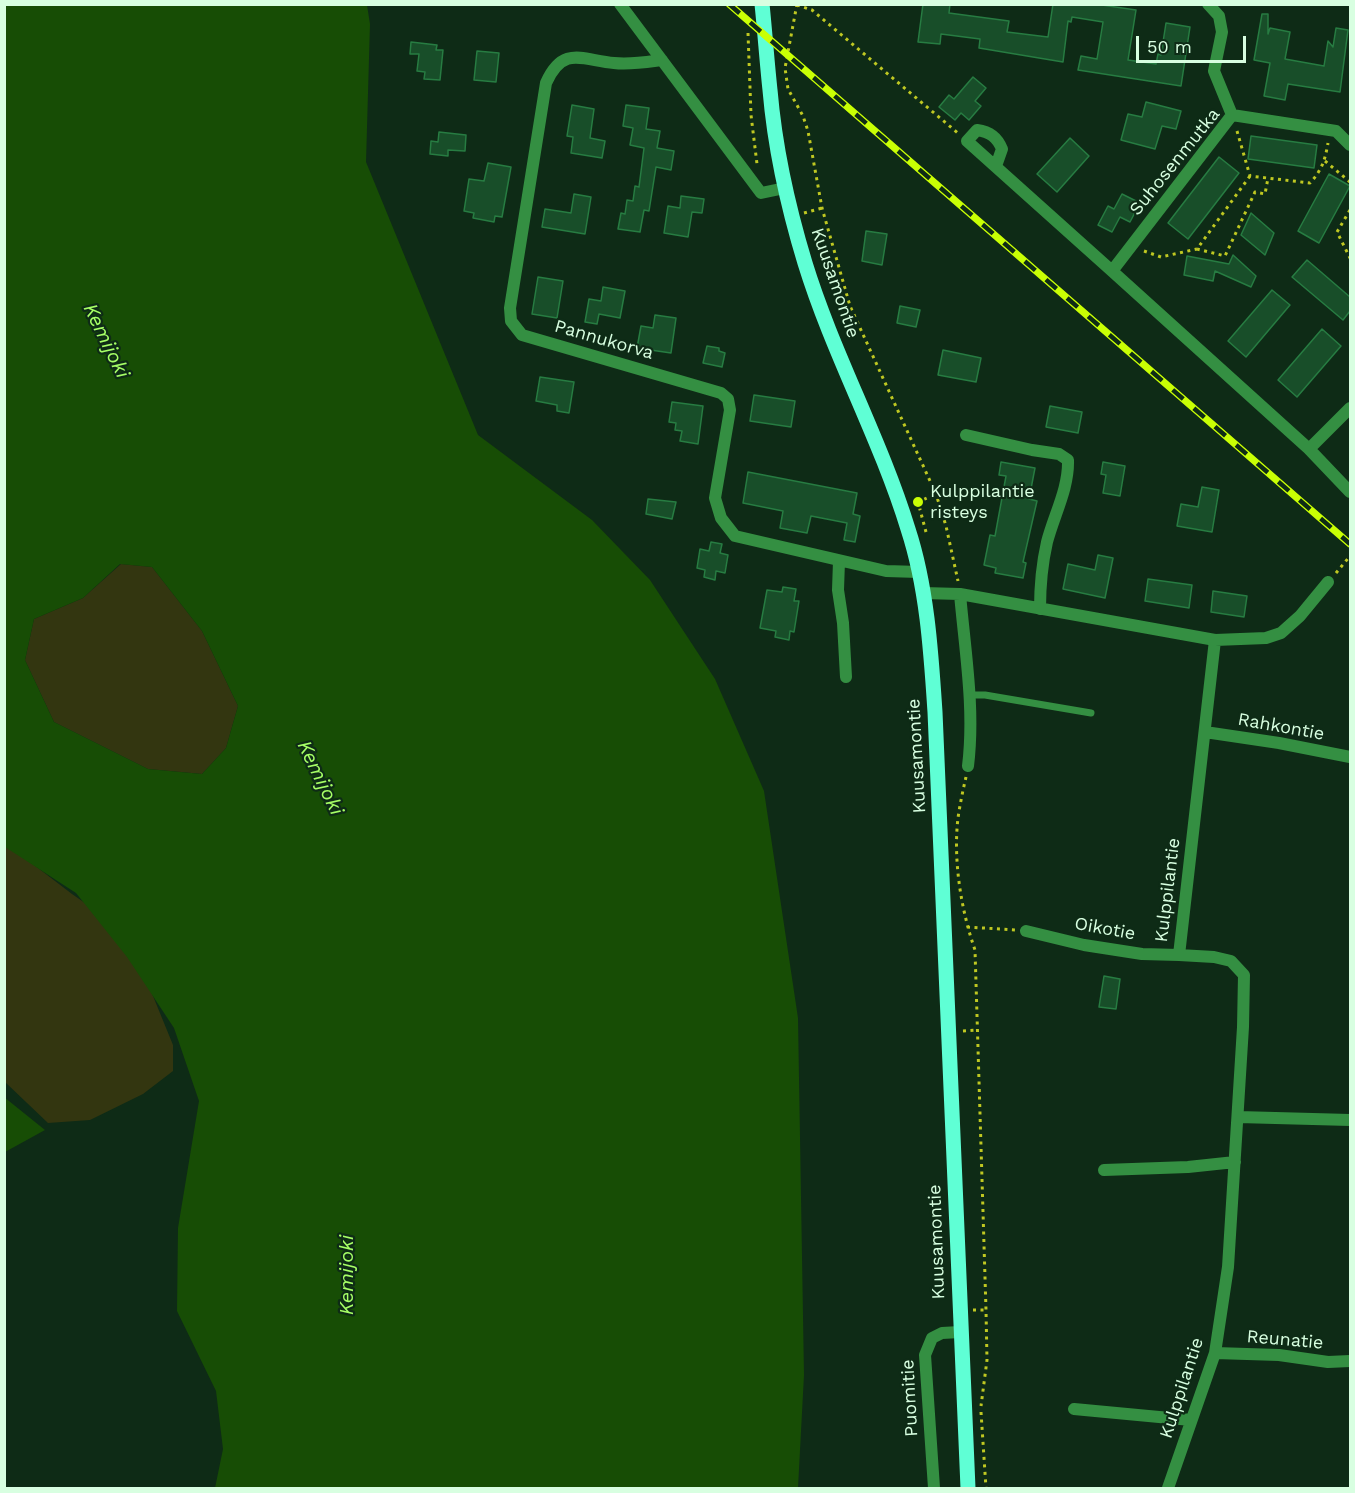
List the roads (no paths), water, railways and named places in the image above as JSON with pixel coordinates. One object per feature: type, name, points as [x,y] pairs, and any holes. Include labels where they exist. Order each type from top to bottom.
[{"type":"main road","name":"Kuusamontie","points":[[762,4],[770,92],[785,189],[805,263],[823,317],[888,470],[909,531],[923,593],[935,712],[968,1488]]},
{"type":"main road","name":"Kuusamontie","points":[[767,48],[771,4]]},
{"type":"street","points":[[620,4],[761,193],[785,189]]},
{"type":"street","points":[[1208,4],[1219,16],[1222,32],[1214,71],[1232,115]]},
{"type":"street","name":"Pannukorva","points":[[662,60],[616,64],[578,57],[566,58],[553,67],[544,94],[510,308],[511,321],[522,335],[721,393],[728,399],[729,410],[715,498],[720,518],[735,536],[886,572],[919,572]]},
{"type":"street","name":"Suhosenmutka","points":[[1112,271],[1232,115],[1336,131],[1350,145]]},
{"type":"street","points":[[996,166],[1002,148],[997,139],[986,131],[977,130],[968,141],[1309,449],[1350,492]]},
{"type":"street","points":[[1309,449],[1350,408]]},
{"type":"street","points":[[966,435],[1059,454],[1068,460],[1068,474],[1047,543],[1040,577],[1040,609]]},
{"type":"street","points":[[839,561],[838,590],[843,623],[846,676]]},
{"type":"street","points":[[923,593],[960,594],[1215,640],[1266,638],[1281,633],[1300,616],[1328,582]]},
{"type":"street","points":[[960,594],[972,737],[968,766]]},
{"type":"street","name":"Kulppilantie","points":[[1168,1488],[1215,1353],[1228,1267],[1238,1117],[1244,975],[1231,962],[1214,957],[1179,954],[1215,640]]},
{"type":"street","name":"Rahkontie","points":[[1205,732],[1350,757]]},
{"type":"street","name":"Oikotie","points":[[1026,931],[1084,945],[1142,954],[1179,954]]},
{"type":"street","points":[[1238,1117],[1350,1120]]},
{"type":"street","points":[[1104,1170],[1188,1167],[1235,1162]]},
{"type":"street","name":"Puomitie","points":[[934,1488],[925,1354],[932,1338],[942,1333],[960,1332]]},
{"type":"street","name":"Reunatie","points":[[1215,1353],[1280,1355],[1328,1362],[1350,1361]]},
{"type":"street","points":[[1074,1409],[1191,1420]]},
{"type":"lane","points":[[969,695],[985,695],[1091,713]]},
{"type":"water","name":"Kemijoki","points":[[4,5],[367,5],[370,24],[366,162],[478,435],[592,520],[650,580],[715,679],[764,791],[798,1018],[804,1375],[798,1488],[215,1488],[223,1449],[216,1391],[177,1311],[178,1228],[199,1101],[174,1028],[127,957],[76,893],[5,847]],"holes":[[[120,564],[152,567],[202,631],[238,706],[226,748],[202,774],[148,769],[54,722],[25,660],[34,619],[83,598]]]},
{"type":"water","points":[[4,1097],[45,1130],[5,1152],[4,1152]]},
{"type":"railway","points":[[729,4],[1350,544]]},
{"type":"place","name":"Kulppilantie risteys","points":[[918,502]]}]
